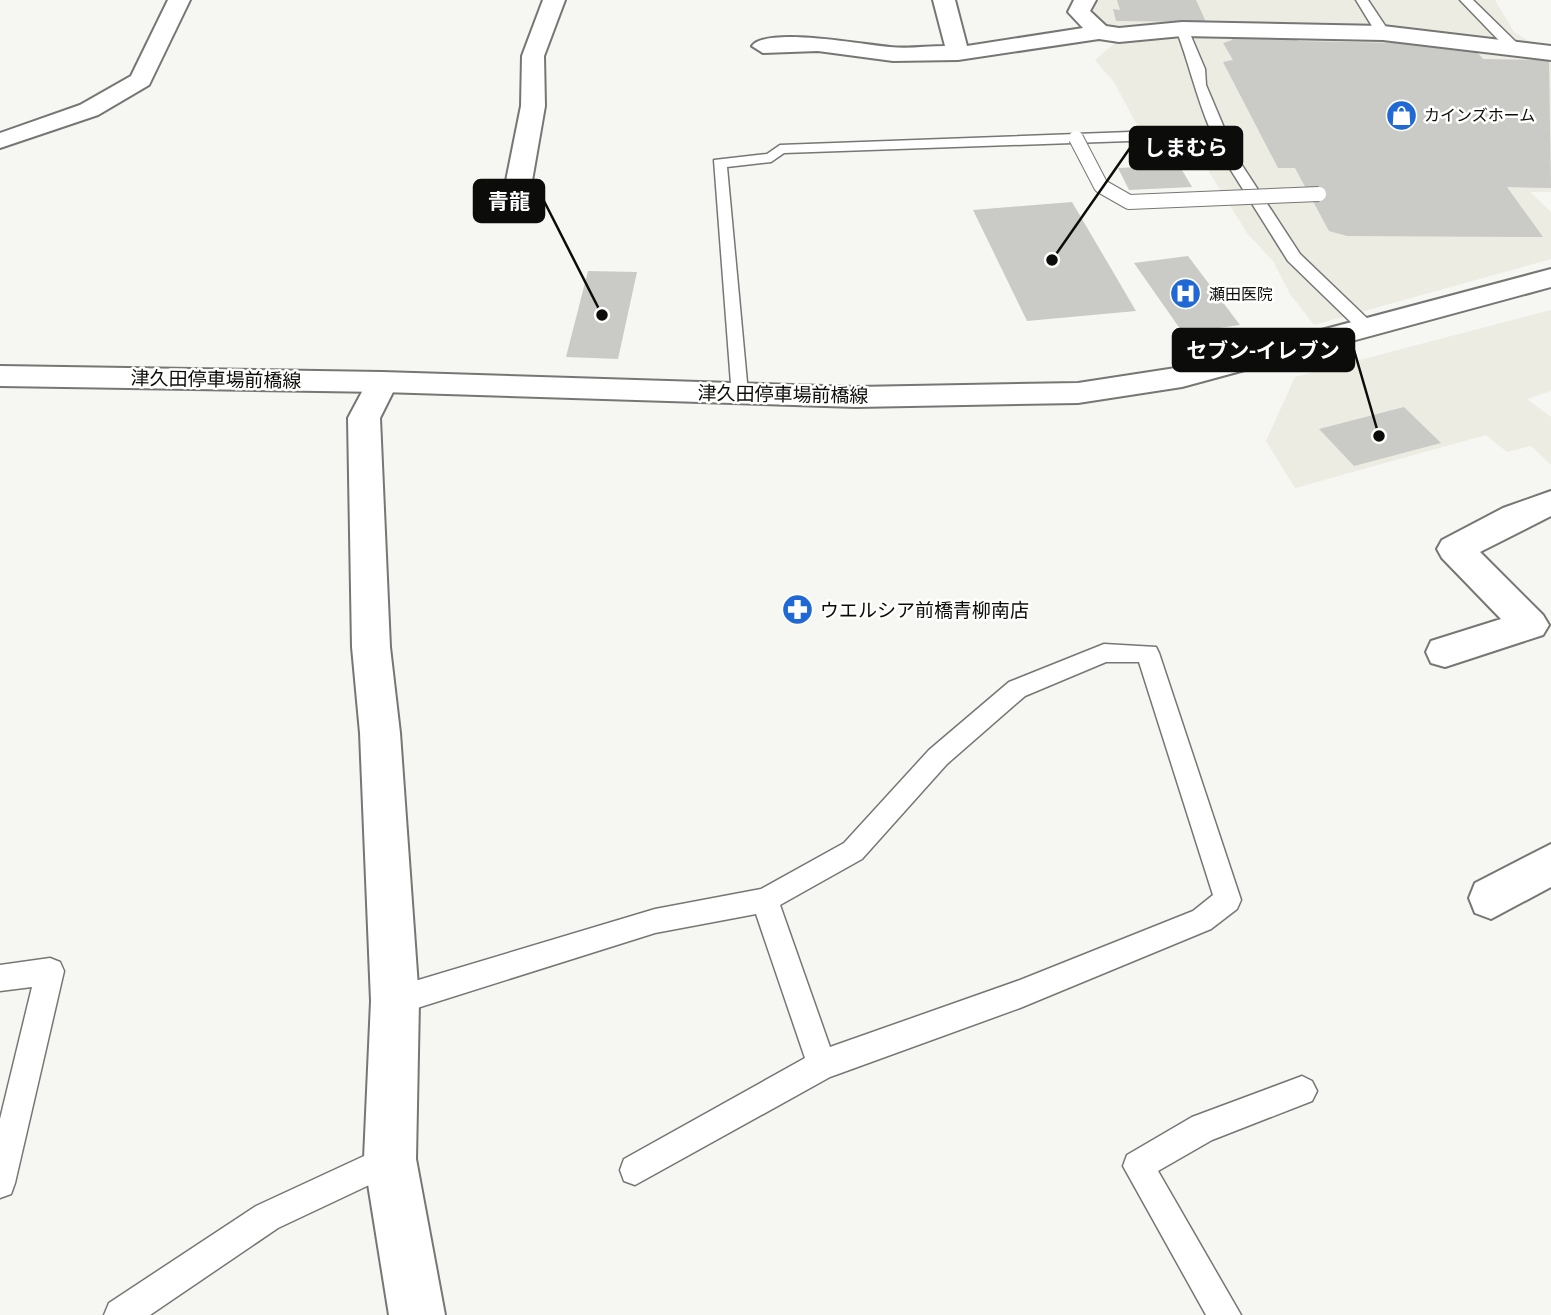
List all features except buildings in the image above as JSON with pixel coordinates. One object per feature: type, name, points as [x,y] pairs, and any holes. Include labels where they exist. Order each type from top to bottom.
[{"type":"street","points":[[0,141],[89,110],[141,80],[179,0]]},
{"type":"street","points":[[519,181],[533,106],[533,56],[554,0]]},
{"type":"street","points":[[944,0],[958,53]]},
{"type":"street","points":[[1084,0],[1080,12],[1099,32]]},
{"type":"street","points":[[763,46],[818,44],[893,54],[958,53],[980,52],[1099,32],[1119,36],[1182,29],[1382,33],[1551,53]]},
{"type":"street","name":"津久田停車場前橋線","points":[[0,376],[382,382],[856,397],[1077,393],[1182,377],[1551,278]]},
{"type":"street","points":[[382,382],[364,418],[371,647],[381,746],[395,1001],[390,1159],[417,1315]]},
{"type":"street","points":[[1445,652],[1530,625],[1455,549],[1515,517],[1551,503]]},
{"type":"street","points":[[1491,898],[1551,864]]},
{"type":"lane","points":[[1362,0],[1382,33]]},
{"type":"lane","points":[[1466,0],[1515,49]]},
{"type":"lane","points":[[1182,29],[1229,156],[1294,257],[1366,327]]},
{"type":"lane","points":[[739,393],[719,163],[771,158],[780,149],[1219,133]]},
{"type":"lane","points":[[1076,138],[1101,190],[1111,198],[1129,202],[1319,194]]},
{"type":"lane","points":[[395,1001],[655,921],[765,900],[853,851],[938,757],[1017,689],[1104,653],[1148,653],[1228,900],[1202,920],[1020,993],[822,1065],[635,1170]]},
{"type":"lane","points":[[765,900],[822,1065]]},
{"type":"lane","points":[[0,978],[50,971],[0,1183]]},
{"type":"lane","points":[[1224,1315],[1138,1166],[1203,1128],[1302,1091]]},
{"type":"lane","points":[[131,1312],[267,1217],[390,1159]]},
{"type":"shaded area","points":[[1098,0],[1495,0],[1514,32],[1536,45],[1117,30],[1108,28],[1091,12]]},
{"type":"shaded area","points":[[1194,33],[1371,36],[1551,57],[1551,192],[1530,192],[1551,212],[1551,259],[1314,325],[1290,294],[1273,261],[1247,233],[1203,162],[1136,123],[1114,82],[1095,60],[1117,41]]},
{"type":"shaded area","points":[[1551,310],[1551,391],[1527,399],[1551,417],[1551,465],[1531,446],[1507,452],[1486,435],[1295,488],[1266,441],[1295,377]]},
{"type":"place","name":"カインズホーム","points":[[1401,115]]},
{"type":"place","name":"しまむら","points":[[1052,260]]},
{"type":"place","name":"瀬田医院","points":[[1186,294]]},
{"type":"place","name":"青龍","points":[[602,315]]},
{"type":"place","name":"セブン-イレブン","points":[[1379,436]]},
{"type":"place","name":"ウエルシア前橋青柳南店","points":[[797,610]]}]
